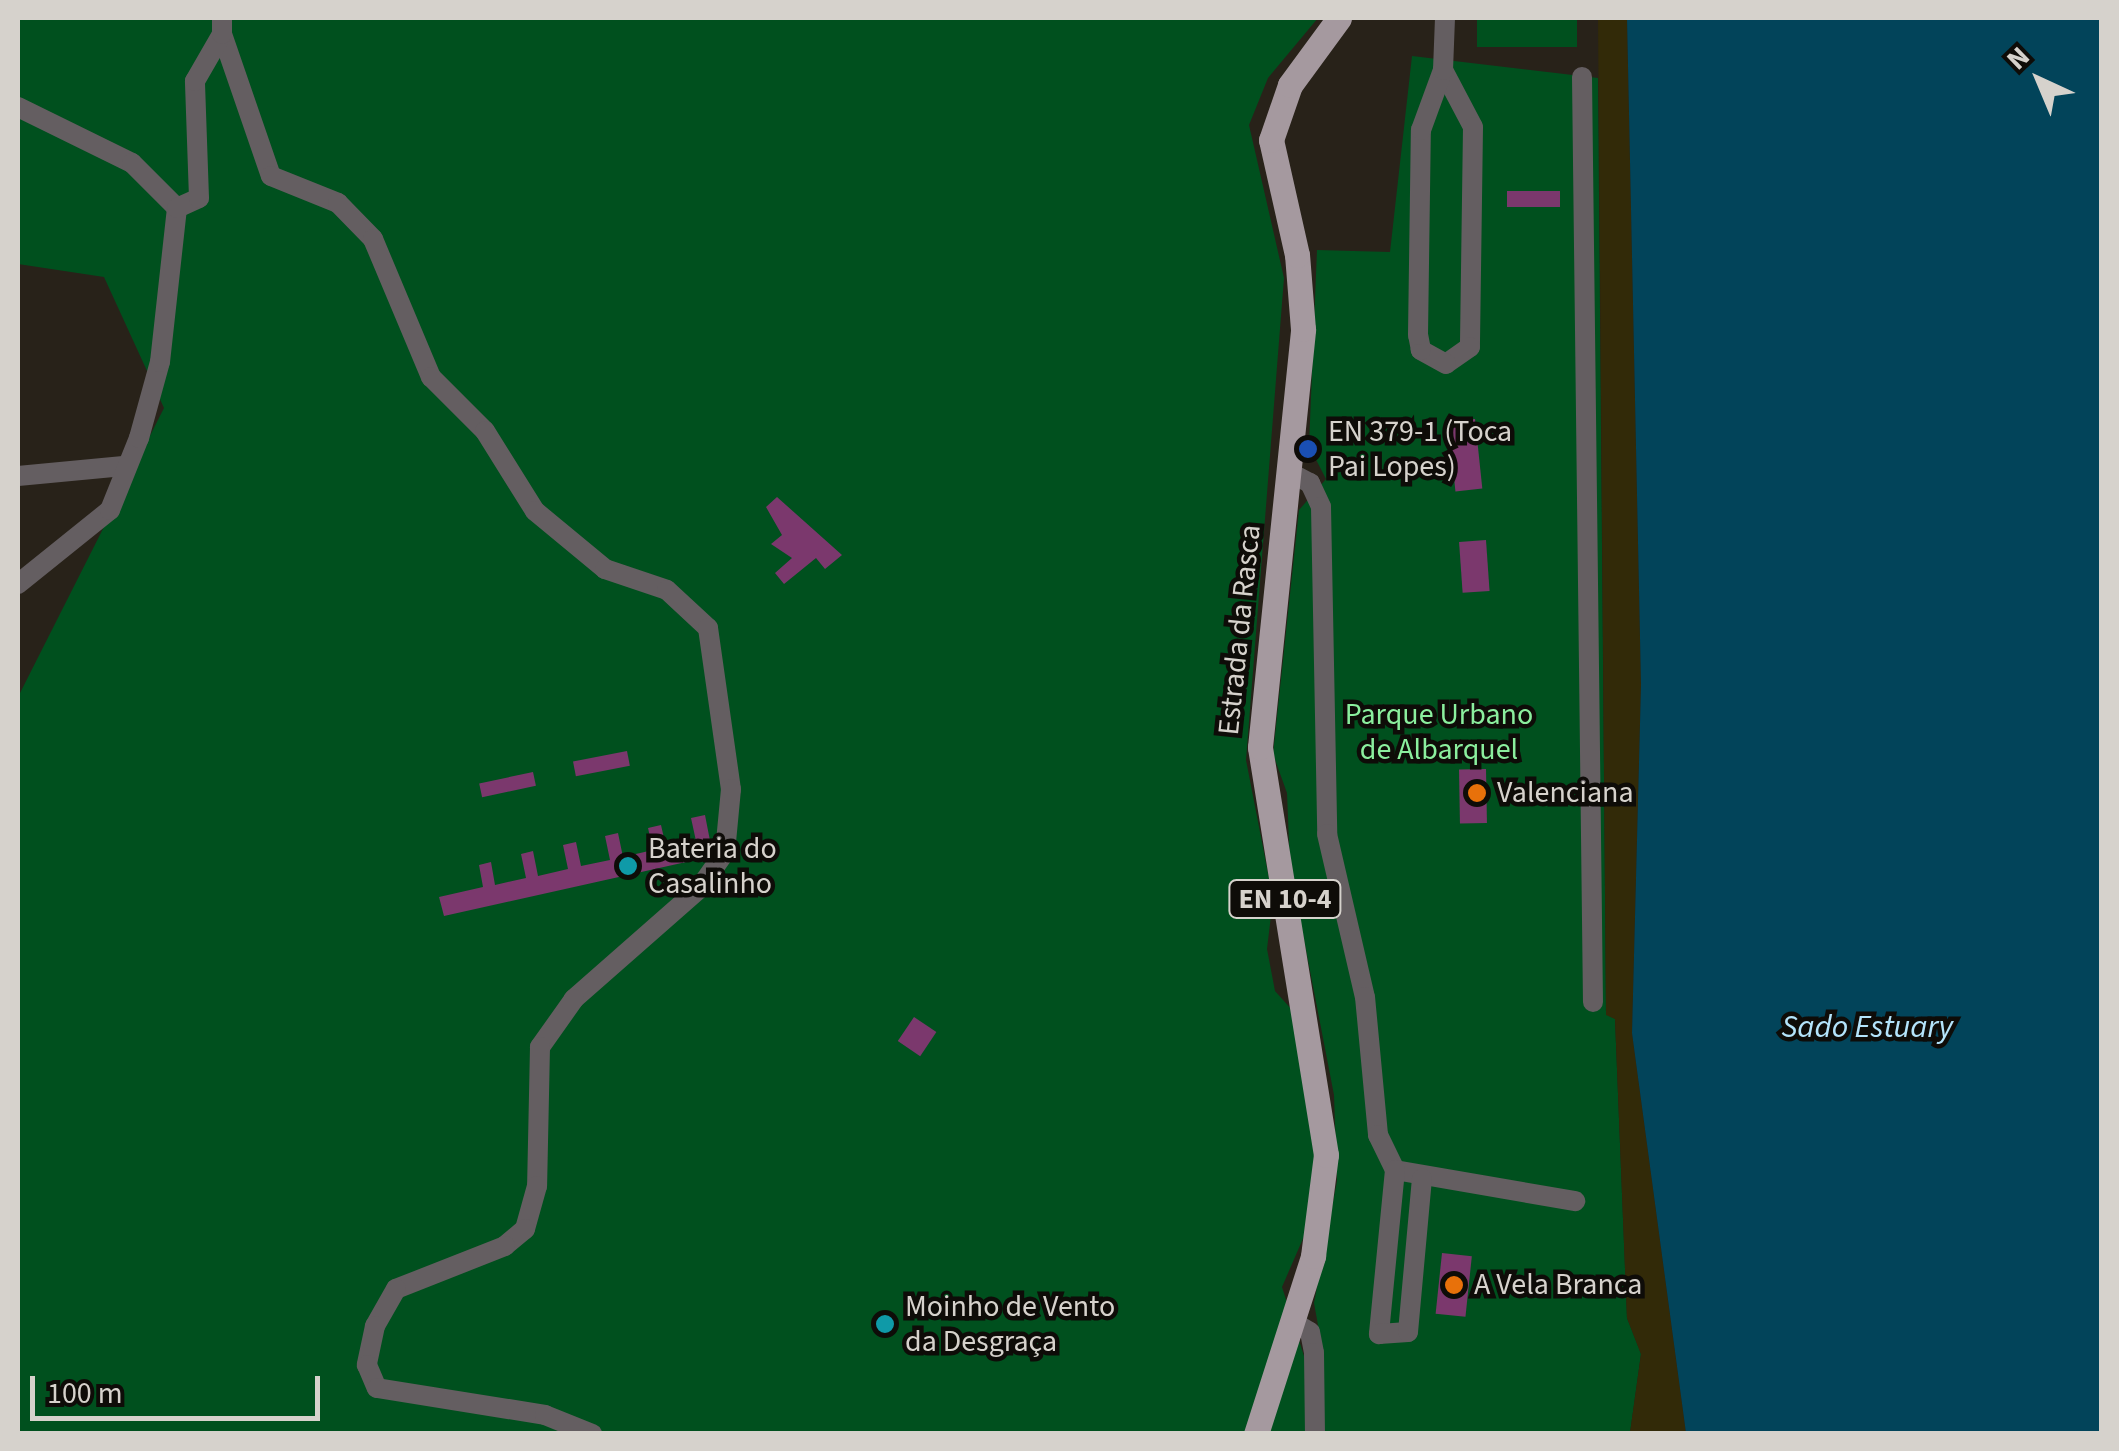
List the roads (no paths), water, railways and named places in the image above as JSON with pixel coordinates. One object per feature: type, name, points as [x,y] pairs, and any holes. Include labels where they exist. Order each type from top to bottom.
[{"type":"main road","name":"Estrada da Rasca","points":[[1295,1324],[1319,1232],[1326,1155],[1260,747],[1289,472],[1302,300],[1271,140],[1290,85],[1339,18]]},
{"type":"main road","name":"EN 10-4","points":[[1256,1434],[1295,1324]]},
{"type":"street","points":[[1443,70],[1473,127],[1471,332],[1460,360],[1446,364],[1421,350],[1418,335],[1421,130],[1443,70],[1445,18]]},
{"type":"street","points":[[177,208],[199,198],[195,81],[222,26]]},
{"type":"street","points":[[222,26],[271,176],[338,202],[373,239],[430,377],[485,431],[536,511],[605,569],[667,590],[708,628],[731,789],[725,852],[699,889],[574,1000],[540,1047],[537,1186],[525,1228],[504,1246],[396,1288],[375,1326],[367,1365],[377,1388],[545,1416],[592,1434]]},
{"type":"street","points":[[1582,77],[1592,1002]]},
{"type":"street","points":[[18,107],[132,163],[177,208]]},
{"type":"street","points":[[18,584],[110,510],[160,362],[177,208]]},
{"type":"street","points":[[18,476],[124,466]]},
{"type":"street","points":[[1289,472],[1310,483],[1321,507],[1328,848],[1365,997],[1374,1118],[1395,1170],[1379,1334],[1408,1332],[1422,1179]]},
{"type":"street","points":[[1395,1170],[1422,1179],[1575,1201]]},
{"type":"street","points":[[1295,1324],[1310,1332],[1314,1352],[1315,1434]]},
{"type":"water","name":"Sado Estuary","points":[[1627,18],[2101,18],[2101,1433],[1686,1433],[1632,1033],[1641,685]]},
{"type":"place","name":"EN 379-1 (Toca Pai Lopes)","points":[[1308,449]]},
{"type":"place","name":"Valenciana","points":[[1477,793]]},
{"type":"place","name":"Bateria do Casalinho","points":[[628,866]]},
{"type":"place","name":"A Vela Branca","points":[[1454,1285]]},
{"type":"place","name":"Moinho de Vento da Desgraça","points":[[885,1324]]},
{"type":"park label","name":"Parque Urbano de Albarquel","points":[[1439,732]]}]
